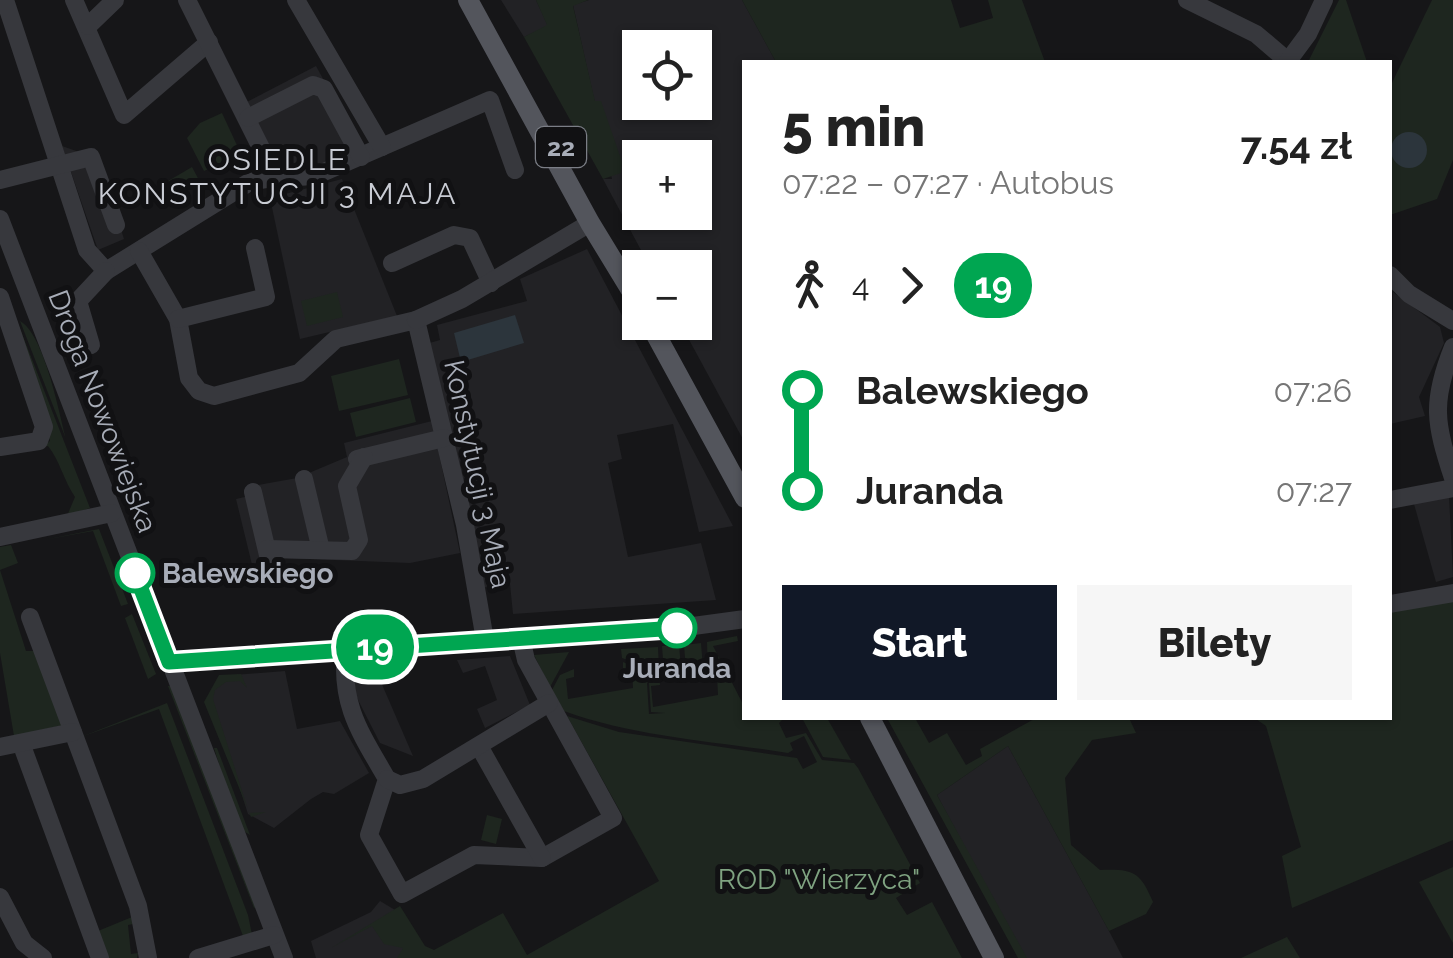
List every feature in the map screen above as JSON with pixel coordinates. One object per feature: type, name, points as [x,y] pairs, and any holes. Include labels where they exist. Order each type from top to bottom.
[{"type":"main road","name":"22","points":[[468,0],[622,276]]},
{"type":"main road","name":"22","points":[[481,0],[622,268]]},
{"type":"main road","points":[[660,340],[742,492]]},
{"type":"main road","points":[[859,720],[922,838],[954,883]]},
{"type":"main road","points":[[871,720],[994,958]]},
{"type":"street","points":[[5,0],[87,250],[106,271]]},
{"type":"street","points":[[74,0],[124,115],[210,42]]},
{"type":"street","points":[[88,26],[116,0]]},
{"type":"street","points":[[187,0],[274,174]]},
{"type":"street","points":[[296,0],[382,147]]},
{"type":"street","points":[[1187,0],[1256,34],[1286,60]]},
{"type":"street","points":[[1289,60],[1308,34],[1324,0]]},
{"type":"street","points":[[248,118],[313,84],[324,89],[362,157]]},
{"type":"street","points":[[91,345],[78,301],[106,271],[248,182],[274,174],[291,179],[317,175],[490,100],[515,170]]},
{"type":"street","points":[[0,180],[91,156],[116,225]]},
{"type":"street","name":"Droga Nowowiejska","points":[[0,219],[284,958]]},
{"type":"street","points":[[139,251],[178,318],[189,378],[199,390],[214,396],[298,373],[336,339],[416,320],[491,283],[590,223]]},
{"type":"street","points":[[392,262],[454,235],[470,238],[491,283]]},
{"type":"street","points":[[178,318],[266,297],[255,248]]},
{"type":"street","points":[[1392,277],[1409,294],[1453,320]]},
{"type":"street","points":[[0,448],[39,441],[43,435],[42,416],[2,307],[32,302]]},
{"type":"street","name":"Konstytucji 3 Maja","points":[[416,320],[485,640]]},
{"type":"street","points":[[1453,347],[1438,383],[1435,408],[1453,478]]},
{"type":"street","points":[[267,549],[352,551],[358,540],[347,486],[357,458],[444,438]]},
{"type":"street","points":[[304,479],[321,550]]},
{"type":"street","points":[[1392,500],[1453,488]]},
{"type":"street","points":[[253,492],[272,572]]},
{"type":"street","points":[[0,537],[112,513]]},
{"type":"street","points":[[1392,604],[1445,594]]},
{"type":"street","points":[[30,617],[138,906],[148,958]]},
{"type":"street","points":[[169,662],[686,627],[742,617]]},
{"type":"street","points":[[387,779],[369,835],[402,894],[474,855],[542,858],[613,818],[549,703],[524,654],[521,638]]},
{"type":"street","points":[[346,650],[343,677],[350,714],[387,779],[400,785],[424,778],[549,703]]},
{"type":"street","points":[[0,747],[73,732]]},
{"type":"street","points":[[21,744],[100,958]]},
{"type":"street","points":[[479,746],[542,858]]},
{"type":"street","points":[[0,897],[24,943],[43,958]]},
{"type":"street","points":[[198,958],[274,935]]},
{"type":"shaded area","points":[[501,0],[536,0],[548,26],[524,37]]},
{"type":"shaded area","points":[[589,0],[742,0],[775,60],[742,60],[742,437],[689,340],[712,340],[712,250],[641,250],[630,230],[712,230],[712,140],[622,140],[622,215],[603,179],[612,179],[573,5]]},
{"type":"shaded area","points":[[316,66],[362,150],[331,165],[282,172],[245,103]]},
{"type":"shaded area","points":[[1402,133],[1416,133],[1426,143],[1426,157],[1416,167],[1402,167],[1392,157],[1392,143]]},
{"type":"shaded area","points":[[62,146],[79,152],[95,148],[124,239],[98,250]]},
{"type":"shaded area","points":[[342,179],[397,316],[300,339],[270,198]]},
{"type":"shaded area","points":[[587,249],[622,315],[622,340],[635,340],[733,526],[699,532],[673,424],[617,435],[622,459],[608,463],[628,557],[701,543],[716,600],[513,614],[510,584],[481,588],[426,344],[440,340],[437,325],[527,301],[520,279]]},
{"type":"shaded area","points":[[1393,292],[1440,327],[1444,343],[1419,397],[1425,416],[1392,424]]},
{"type":"shaded area","points":[[515,315],[524,343],[461,362],[454,333]]},
{"type":"shaded area","points":[[432,421],[460,553],[410,563],[284,558],[283,576],[256,581],[236,499],[249,496],[247,487],[297,478],[347,457],[344,443]]},
{"type":"shaded area","points":[[1449,495],[1453,577],[1436,582],[1414,504]]},
{"type":"shaded area","points":[[510,656],[530,705],[485,728],[477,709],[497,700],[485,666],[463,673],[457,660]]},
{"type":"shaded area","points":[[374,666],[413,756],[380,743],[353,690],[354,667]]},
{"type":"shaded area","points":[[285,671],[297,729],[340,721],[369,773],[334,794],[323,792],[274,828],[248,814],[210,696],[221,676]]},
{"type":"shaded area","points":[[1008,746],[1123,958],[1025,958],[1021,953],[937,795]]},
{"type":"shaded area","points":[[380,901],[395,910],[420,958],[316,958],[311,941],[371,912]]},
{"type":"green space","points":[[536,0],[588,0],[573,6],[595,101],[601,101],[622,162],[621,173],[603,179],[524,37],[547,25]]},
{"type":"green space","points":[[742,0],[951,0],[960,28],[993,18],[988,0],[1022,0],[1044,60],[775,60]]},
{"type":"green space","points":[[1339,0],[1346,0],[1366,60],[1309,60]]},
{"type":"green space","points":[[1432,0],[1453,0],[1453,160],[1437,199],[1392,214],[1392,83]]},
{"type":"green space","points":[[222,113],[241,154],[204,171],[187,138],[200,123]]},
{"type":"green space","points":[[192,167],[200,182],[172,198],[163,184]]},
{"type":"green space","points":[[337,292],[343,317],[307,326],[301,301]]},
{"type":"green space","points":[[17,321],[90,508],[67,516],[75,497],[52,452],[48,446],[42,447],[50,441]]},
{"type":"green space","points":[[20,321],[29,329],[43,357],[66,439]]},
{"type":"green space","points":[[399,359],[408,395],[339,411],[331,376]]},
{"type":"green space","points":[[410,398],[416,422],[356,437],[350,413]]},
{"type":"green space","points":[[99,529],[128,604],[121,606],[93,531],[43,540]]},
{"type":"green space","points":[[11,545],[18,563],[0,570],[0,547]]},
{"type":"green space","points":[[0,570],[26,651],[35,651],[64,725],[14,736],[0,653]]},
{"type":"green space","points":[[1453,600],[1453,840],[1292,908],[1282,856],[1301,847],[1266,726],[1257,720],[1392,720],[1392,611]]},
{"type":"green space","points":[[132,614],[156,674],[148,679],[125,618]]},
{"type":"green space","name":"ROD \"Wierzyca\"","points":[[737,636],[738,641],[713,646],[742,702],[742,720],[782,720],[779,723],[786,738],[806,733],[822,760],[854,763],[920,883],[896,898],[907,915],[932,902],[962,958],[397,958],[403,948],[384,944],[372,926],[331,948],[400,906],[425,946],[434,950],[503,913],[527,955],[659,881],[567,716],[619,732],[797,758],[803,769],[817,762],[804,736],[790,743],[793,750],[788,753],[647,733],[564,711],[552,690],[560,675],[574,669],[574,677],[566,679],[568,699],[633,688],[632,668],[623,668],[623,662],[655,676],[647,683],[649,714],[665,713],[651,712],[649,683],[659,675],[660,685],[651,686],[653,707],[718,695],[717,674],[708,675],[707,642]]},
{"type":"green space","points":[[701,643],[703,668],[686,670],[684,645]]},
{"type":"green space","points":[[679,645],[681,667],[664,673],[662,646]]},
{"type":"green space","points":[[658,647],[659,671],[622,658],[621,649]]},
{"type":"green space","points":[[569,652],[550,687],[534,655]]},
{"type":"green space","points":[[241,674],[247,688],[240,681],[226,682],[215,690],[213,699],[248,809],[204,702],[219,675]]},
{"type":"green space","points":[[168,686],[171,686],[254,908]]},
{"type":"green space","points":[[167,703],[248,915],[252,935],[243,936],[159,709],[81,737]]},
{"type":"green space","points":[[803,720],[828,720],[851,760],[823,757]]},
{"type":"green space","points":[[888,720],[916,720],[929,743],[947,733],[966,765],[982,756],[980,749],[1032,720],[1130,720],[1136,733],[1092,740],[1065,778],[1071,845],[1100,870],[1134,874],[1153,902],[1146,914],[1109,931],[1008,746],[937,795],[1027,958],[1018,958]]},
{"type":"green space","points":[[217,748],[250,835],[239,828]]},
{"type":"green space","points":[[487,815],[502,819],[496,844],[481,840]]},
{"type":"green space","points":[[1453,867],[1453,943],[1419,882]]},
{"type":"green space","points":[[132,917],[133,924],[128,925],[131,954],[138,953],[137,958],[103,958],[98,931]]},
{"type":"green space","points":[[1287,937],[1300,958],[1241,958]]},
{"type":"bus line","name":"19","points":[[135,573],[169,662],[677,628]]},
{"type":"place","name":"Balewskiego","points":[[135,573]]},
{"type":"place","name":"Juranda","points":[[677,628]]},
{"type":"district","name":"OSIEDLE KONSTYTUCJI 3 MAJA","points":[[278,177]]}]
